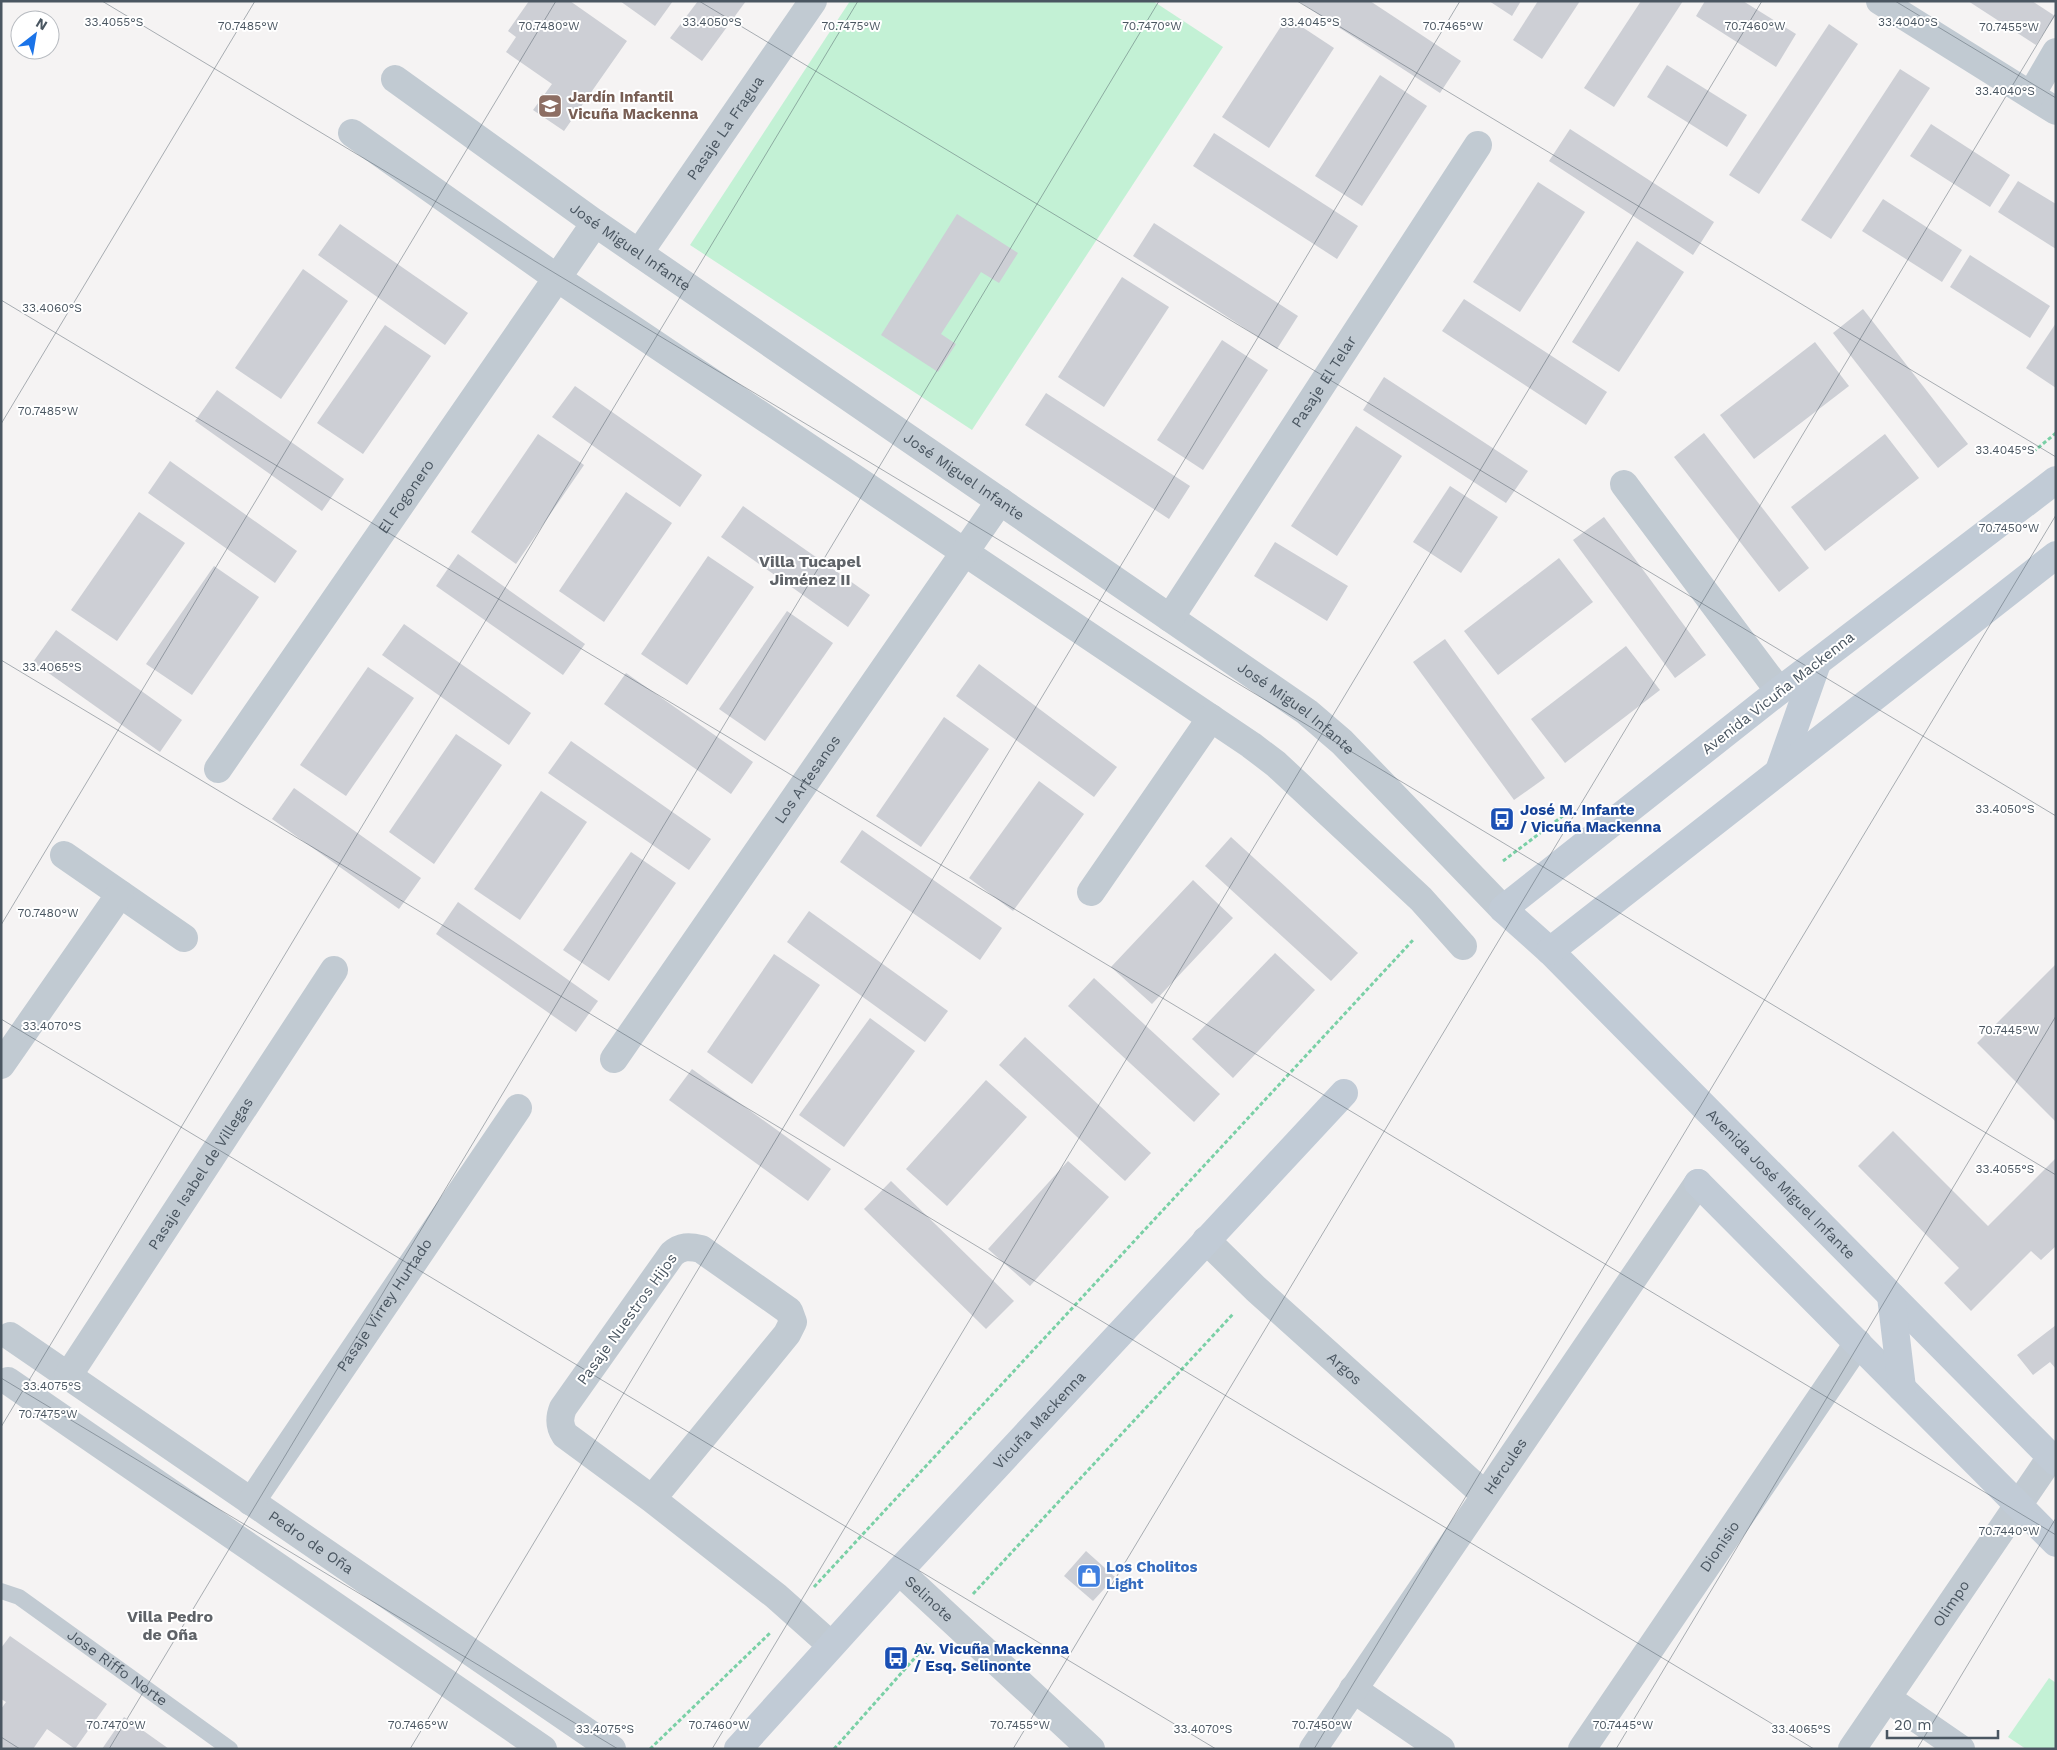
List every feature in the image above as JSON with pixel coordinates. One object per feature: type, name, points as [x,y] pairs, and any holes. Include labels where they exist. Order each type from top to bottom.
[{"type":"main road","name":"Avenida Vicuña Mackenna","points":[[1502,909],[1779,691],[2056,480]]},
{"type":"main road","points":[[1550,951],[2056,555]]},
{"type":"main road","points":[[1779,772],[1817,663]]},
{"type":"main road","name":"Avenida José Miguel Infante","points":[[1502,909],[1550,951],[2054,1460]]},
{"type":"main road","name":"Vicuña Mackenna","points":[[738,1749],[899,1571],[1344,1093]]},
{"type":"main road","points":[[1698,1182],[2056,1543]]},
{"type":"main road","points":[[1891,1296],[1902,1388]]},
{"type":"street","name":"Pasaje La Fragua","points":[[639,253],[813,1]]},
{"type":"street","points":[[1880,1],[2056,111]]},
{"type":"street","points":[[2031,96],[2056,52]]},
{"type":"street","name":"José Miguel Infante","points":[[395,79],[594,223],[1299,706],[1335,736],[1502,909]]},
{"type":"street","points":[[352,133],[557,278],[1211,718],[1276,764],[1422,898],[1463,946]]},
{"type":"street","name":"Pasaje El Telar","points":[[1170,618],[1478,145]]},
{"type":"street","name":"El Fogonero","points":[[218,769],[594,223]]},
{"type":"street","points":[[1624,484],[1779,691]]},
{"type":"street","name":"Los Artesanos","points":[[614,1059],[1000,500]]},
{"type":"street","points":[[1091,892],[1211,718]]},
{"type":"street","points":[[64,855],[184,938]]},
{"type":"street","points":[[1,1065],[120,894]]},
{"type":"street","name":"Pasaje Isabel de Villegas","points":[[68,1376],[334,970]]},
{"type":"street","name":"Pasaje Virrey Hurtado","points":[[251,1502],[518,1108]]},
{"type":"street","name":"Hércules","points":[[1313,1749],[1698,1182]]},
{"type":"street","name":"Argos","points":[[1206,1240],[1256,1289],[1484,1495]]},
{"type":"street","name":"Pasaje Nuestros Hijos","points":[[652,1499],[788,1334],[793,1322],[789,1311],[701,1250],[693,1247],[684,1247],[672,1254],[563,1408],[560,1423],[565,1435],[652,1499],[793,1610],[831,1645]]},
{"type":"street","points":[[5,1333],[17,1350],[16,1367],[4,1383],[543,1749]]},
{"type":"street","name":"Pedro de Oña","points":[[5,1333],[612,1749]]},
{"type":"street","name":"Dionisio","points":[[1582,1749],[1858,1343]]},
{"type":"street","name":"Olimpo","points":[[1852,1749],[2019,1505],[2054,1460]]},
{"type":"street","name":"Selinote","points":[[899,1571],[1091,1749]]},
{"type":"street","points":[[1353,1690],[1441,1749]]},
{"type":"street","points":[[1887,1698],[1961,1749]]},
{"type":"lane","name":"Jose Riffo Norte","points":[[2,1591],[19,1597],[230,1749]]},
{"type":"path","points":[[650,1749],[793,1610],[1436,915]]},
{"type":"path","points":[[834,1749],[950,1618],[1256,1289]]},
{"type":"green space","points":[[850,1],[1153,1],[1223,47],[972,430],[690,245]]},
{"type":"green space","points":[[2049,1678],[2056,1683],[2056,1749],[2026,1749],[2008,1737]]},
{"type":"building","points":[[529,1],[570,1],[627,41],[564,131],[533,110],[552,84],[506,52],[516,37],[508,31]]},
{"type":"building","points":[[620,1],[673,1],[655,26]]},
{"type":"building","points":[[698,1],[746,1],[702,61],[670,38]]},
{"type":"building","points":[[1298,1],[1370,1],[1461,61],[1440,93]]},
{"type":"building","points":[[1489,1],[1521,1],[1512,16]]},
{"type":"building","points":[[1538,1],[1580,1],[1542,59],[1513,40]]},
{"type":"building","points":[[1641,1],[1683,1],[1614,107],[1584,88]]},
{"type":"building","points":[[1705,1],[1743,1],[1796,34],[1776,67],[1696,16]]},
{"type":"building","points":[[1968,1],[2032,1],[2055,16],[2036,45]]},
{"type":"building","points":[[1287,17],[1334,48],[1269,148],[1222,117]]},
{"type":"building","points":[[1829,24],[1858,44],[1759,194],[1729,175]]},
{"type":"building","points":[[1667,65],[1747,115],[1727,147],[1647,97]]},
{"type":"building","points":[[1900,69],[1930,88],[1831,239],[1801,220]]},
{"type":"building","points":[[1380,75],[1427,106],[1362,206],[1315,176]]},
{"type":"building","points":[[1931,124],[2010,175],[1990,207],[1910,156]]},
{"type":"building","points":[[1570,129],[1714,222],[1693,255],[1549,161]]},
{"type":"building","points":[[1214,133],[1358,226],[1337,259],[1193,166]]},
{"type":"building","points":[[2018,181],[2056,204],[2056,249],[1998,212]]},
{"type":"building","points":[[1538,182],[1585,212],[1520,312],[1473,282]]},
{"type":"building","points":[[1883,199],[1962,250],[1942,282],[1862,231]]},
{"type":"building","points":[[957,214],[1018,253],[999,283],[981,272],[941,334],[956,344],[938,372],[881,335]]},
{"type":"building","points":[[1154,223],[1298,316],[1277,349],[1133,256]]},
{"type":"building","points":[[340,224],[468,313],[445,345],[318,255]]},
{"type":"building","points":[[1637,241],[1684,272],[1619,372],[1572,342]]},
{"type":"building","points":[[1970,255],[2050,306],[2030,338],[1950,287]]},
{"type":"building","points":[[303,269],[348,301],[281,399],[235,368]]},
{"type":"building","points":[[1122,277],[1169,307],[1104,407],[1058,377]]},
{"type":"building","points":[[1464,299],[1607,392],[1586,425],[1442,331]]},
{"type":"building","points":[[1863,309],[1968,444],[1938,468],[1833,333]]},
{"type":"building","points":[[2056,323],[2056,388],[2026,368]]},
{"type":"building","points":[[385,325],[431,356],[363,454],[317,423]]},
{"type":"building","points":[[1222,340],[1268,370],[1203,470],[1157,440]]},
{"type":"building","points":[[1815,342],[1849,386],[1754,459],[1720,415]]},
{"type":"building","points":[[1384,377],[1528,471],[1506,503],[1363,410]]},
{"type":"building","points":[[575,386],[702,475],[680,507],[552,417]]},
{"type":"building","points":[[217,390],[344,479],[322,511],[195,421]]},
{"type":"building","points":[[1046,393],[1190,486],[1169,519],[1025,425]]},
{"type":"building","points":[[1356,426],[1402,456],[1337,556],[1291,526]]},
{"type":"building","points":[[1704,433],[1809,568],[1779,592],[1674,457]]},
{"type":"building","points":[[538,434],[584,465],[516,564],[471,532]]},
{"type":"building","points":[[1885,434],[1919,478],[1825,551],[1791,507]]},
{"type":"building","points":[[170,461],[297,551],[275,583],[148,493]]},
{"type":"building","points":[[1450,486],[1498,517],[1461,573],[1413,542]]},
{"type":"building","points":[[626,492],[672,523],[604,622],[559,591]]},
{"type":"building","points":[[743,506],[870,595],[848,627],[721,537]]},
{"type":"building","points":[[139,512],[185,543],[117,641],[71,610]]},
{"type":"building","points":[[1604,517],[1706,655],[1675,678],[1573,540]]},
{"type":"building","points":[[1275,542],[1348,586],[1327,621],[1254,576]]},
{"type":"building","points":[[458,554],[585,644],[563,675],[436,586]]},
{"type":"building","points":[[708,556],[754,587],[687,685],[641,654]]},
{"type":"building","points":[[1559,558],[1593,602],[1498,675],[1464,631]]},
{"type":"building","points":[[214,566],[259,597],[192,695],[146,664]]},
{"type":"building","points":[[787,611],[833,643],[765,741],[719,709]]},
{"type":"building","points":[[404,624],[531,713],[509,745],[382,655]]},
{"type":"building","points":[[56,630],[182,720],[160,752],[33,662]]},
{"type":"building","points":[[1445,639],[1545,778],[1514,800],[1413,662]]},
{"type":"building","points":[[1626,646],[1660,690],[1565,763],[1531,719]]},
{"type":"building","points":[[979,664],[1117,767],[1094,797],[956,696]]},
{"type":"building","points":[[368,667],[414,698],[346,796],[300,765]]},
{"type":"building","points":[[626,673],[753,762],[731,794],[604,704]]},
{"type":"building","points":[[944,717],[989,749],[921,847],[876,816]]},
{"type":"building","points":[[456,734],[502,765],[434,864],[389,832]]},
{"type":"building","points":[[571,741],[711,839],[689,870],[548,773]]},
{"type":"building","points":[[1039,781],[1084,814],[1013,911],[969,878]]},
{"type":"building","points":[[294,788],[421,878],[399,909],[272,819]]},
{"type":"building","points":[[541,791],[587,822],[520,920],[474,889]]},
{"type":"building","points":[[862,830],[1002,928],[980,960],[840,862]]},
{"type":"building","points":[[1231,837],[1358,953],[1331,981],[1205,866]]},
{"type":"building","points":[[631,852],[676,883],[609,981],[563,950]]},
{"type":"building","points":[[1193,880],[1233,918],[1152,1004],[1111,967]]},
{"type":"building","points":[[458,902],[598,1001],[576,1032],[436,934]]},
{"type":"building","points":[[809,911],[948,1011],[925,1042],[787,942]]},
{"type":"building","points":[[1275,953],[1315,990],[1233,1078],[1192,1039]]},
{"type":"building","points":[[774,954],[820,985],[752,1084],[707,1052]]},
{"type":"building","points":[[2056,964],[2056,1122],[1977,1043]]},
{"type":"building","points":[[1094,978],[1220,1094],[1194,1122],[1068,1006]]},
{"type":"building","points":[[870,1018],[915,1051],[844,1147],[799,1115]]},
{"type":"building","points":[[1025,1037],[1151,1153],[1125,1181],[999,1065]]},
{"type":"building","points":[[692,1069],[831,1169],[808,1201],[669,1100]]},
{"type":"building","points":[[986,1080],[1027,1117],[947,1206],[906,1169]]},
{"type":"building","points":[[1893,1131],[1988,1226],[2056,1158],[2056,1246],[2041,1260],[2031,1251],[1971,1311],[1944,1283],[1959,1268],[1858,1166]]},
{"type":"building","points":[[1068,1161],[1109,1197],[1030,1286],[988,1249]]},
{"type":"building","points":[[891,1181],[1014,1301],[986,1329],[864,1209]]},
{"type":"building","points":[[2056,1325],[2056,1369],[2050,1362],[2033,1375],[2017,1355]]},
{"type":"building","name":"Los Cholitos Light","points":[[1086,1551],[1115,1577],[1093,1601],[1064,1576]]},
{"type":"building","points":[[10,1636],[107,1704],[75,1749],[47,1729],[33,1749],[1,1749],[1,1709],[6,1702],[1,1699],[1,1648]]},
{"type":"building","points":[[124,1717],[169,1749],[102,1749]]},
{"type":"place","name":"Jardín Infantil Vicuña Mackenna","points":[[550,106]]},
{"type":"place","name":"José M. Infante / Vicuña Mackenna","points":[[1502,819]]},
{"type":"place","name":"Los Cholitos Light","points":[[1089,1576]]},
{"type":"place","name":"Av. Vicuña Mackenna / Esq. Selinonte","points":[[896,1658]]},
{"type":"district","name":"Villa Tucapel Jiménez II","points":[[810,570]]},
{"type":"district","name":"Villa Pedro de Oña","points":[[170,1625]]}]
